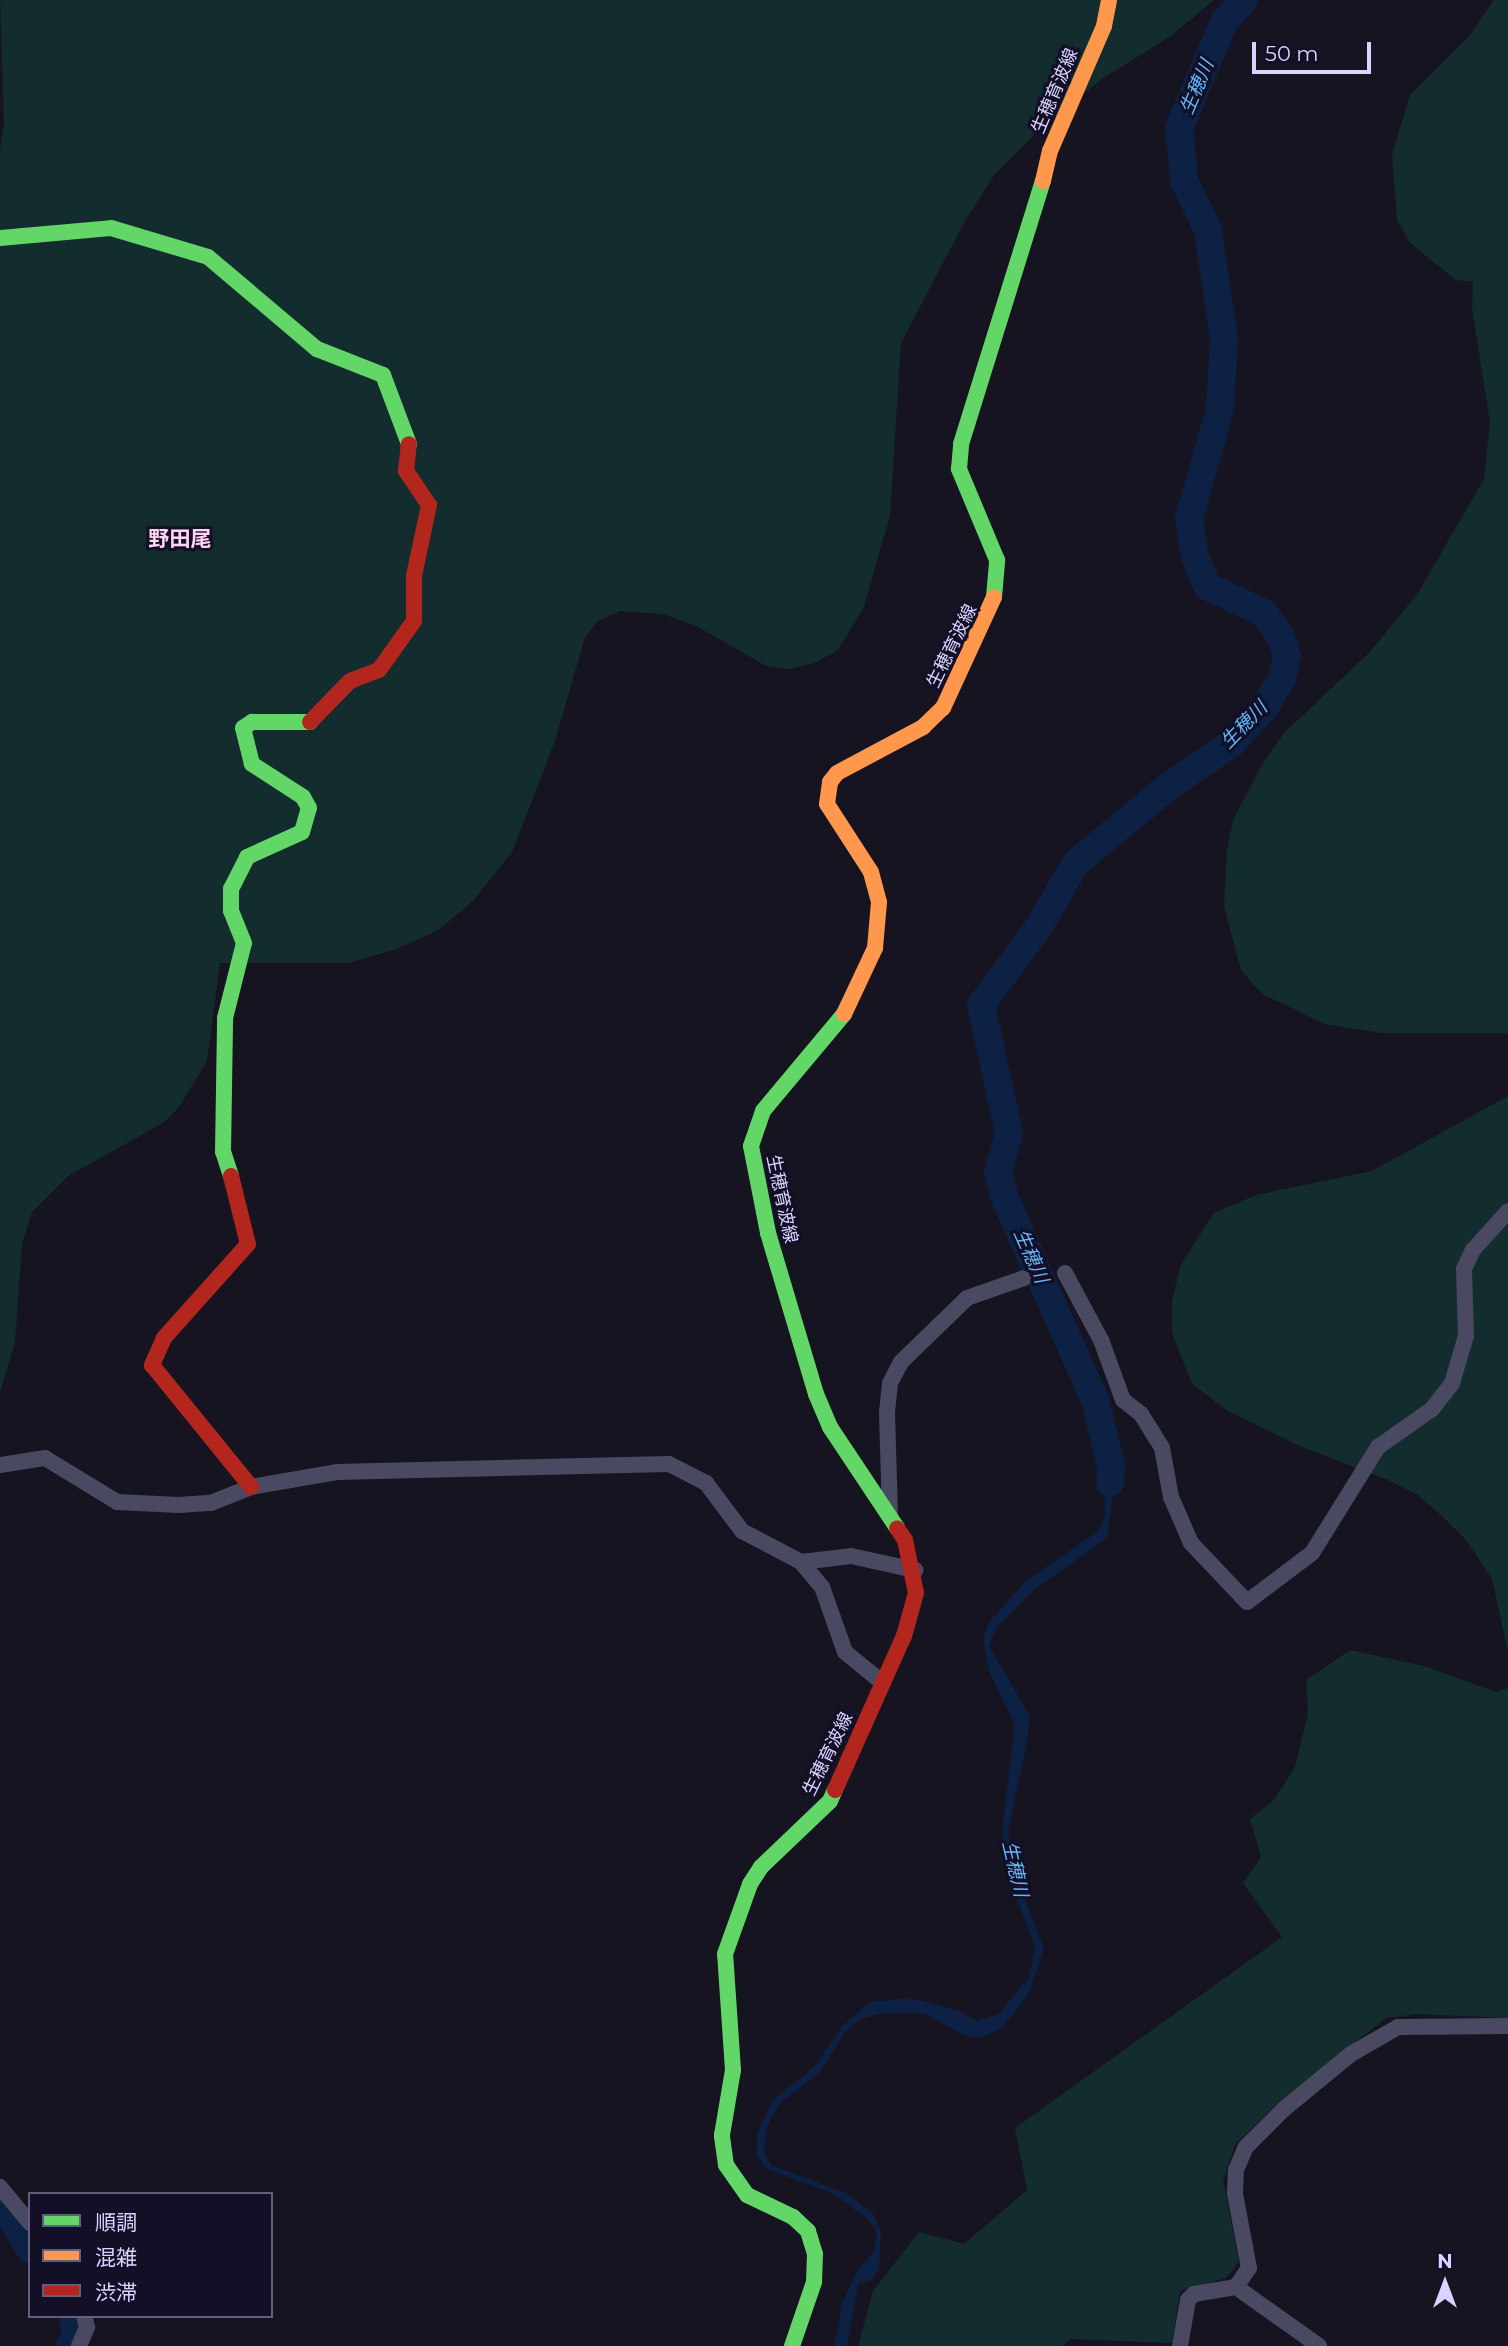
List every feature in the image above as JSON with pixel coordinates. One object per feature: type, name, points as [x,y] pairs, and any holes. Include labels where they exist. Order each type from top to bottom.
[{"type":"main road","name":"生穂育波線","points":[[792,2346],[814,2282],[815,2254],[808,2231],[793,2217],[747,2195],[726,2165],[722,2135],[733,2070],[725,1954],[750,1884],[778,1849],[830,1801],[915,1605],[915,1570],[890,1514],[830,1427],[816,1394],[768,1233],[751,1146],[763,1111],[834,1029],[852,1001],[875,948],[878,902],[871,872],[827,804],[830,782],[837,773],[922,727],[943,708],[993,605],[997,560],[959,468],[961,444],[1034,219],[1050,151],[1104,26],[1109,0]]},
{"type":"main road","points":[[0,238],[111,228],[208,257],[317,349],[383,375],[410,440],[406,471],[429,505],[414,576],[414,621],[379,670],[350,681],[307,725],[253,722],[243,729],[252,764],[303,797],[309,808],[302,832],[247,857],[230,890],[231,911],[244,943],[225,1018],[223,1152],[248,1244],[164,1338],[152,1365],[155,1374],[251,1487]]},
{"type":"street","points":[[1065,1272],[1101,1340],[1123,1400],[1141,1414],[1162,1448],[1171,1497],[1191,1543],[1247,1602],[1312,1553],[1378,1447],[1432,1409],[1452,1383],[1466,1336],[1464,1269],[1473,1250],[1508,1211]]},
{"type":"street","points":[[890,1514],[887,1412],[890,1383],[901,1362],[967,1298],[1024,1278]]},
{"type":"street","points":[[0,1465],[45,1458],[117,1502],[211,1503],[251,1487],[337,1472],[669,1464],[706,1483],[742,1531],[801,1562],[826,1595],[845,1652],[883,1683]]},
{"type":"street","points":[[801,1562],[851,1556],[915,1570]]},
{"type":"street","points":[[1236,2287],[1249,2268],[1235,2194],[1236,2170],[1246,2147],[1284,2109],[1351,2054],[1398,2027],[1508,2025]]},
{"type":"street","points":[[0,2187],[28,2221]]},
{"type":"street","points":[[1180,2346],[1188,2300],[1194,2294],[1236,2287],[1320,2346]]},
{"type":"street","points":[[79,2346],[87,2327],[85,2318]]},
{"type":"green space","points":[[0,0],[1214,0],[1171,36],[1102,79],[1044,125],[995,174],[966,219],[901,343],[890,515],[864,607],[838,650],[815,663],[789,669],[766,666],[698,627],[663,614],[620,611],[598,621],[585,637],[555,741],[512,852],[473,901],[437,931],[394,950],[349,963],[220,963],[207,1061],[179,1107],[163,1123],[68,1176],[32,1212],[22,1244],[15,1343],[0,1392],[0,149],[4,125]]},
{"type":"green space","points":[[1494,0],[1508,0],[1508,1033],[1381,1033],[1325,1024],[1262,994],[1241,970],[1224,906],[1227,850],[1233,820],[1263,763],[1284,733],[1370,652],[1418,593],[1484,479],[1490,422],[1472,309],[1473,282],[1456,280],[1410,243],[1397,220],[1392,155],[1410,95],[1470,35]]},
{"type":"green space","points":[[1508,1096],[1508,1652],[1492,1579],[1466,1540],[1418,1495],[1388,1480],[1302,1447],[1228,1411],[1192,1384],[1172,1333],[1172,1300],[1181,1264],[1214,1213],[1256,1195],[1372,1171]]},
{"type":"green space","points":[[1350,1650],[1424,1666],[1496,1692],[1508,1688],[1508,2018],[1416,2014],[1386,2018],[1275,2106],[1235,2145],[1223,2180],[1239,2262],[1226,2278],[1180,2291],[1172,2343],[1071,2339],[1063,2346],[858,2346],[873,2291],[919,2232],[964,2244],[1027,2190],[1015,2128],[1282,1937],[1243,1883],[1261,1857],[1250,1819],[1274,1800],[1295,1767],[1308,1714],[1306,1680]]},
{"type":"water","name":"生穂川","points":[[1109,1433],[1117,1465],[1107,1538],[1034,1590],[997,1627],[989,1646],[1029,1714],[1028,1737],[1008,1831],[1015,1874],[1044,1949],[1028,1995],[1002,2028],[980,2038],[966,2036],[923,2013],[885,2013],[860,2019],[845,2032],[820,2072],[779,2104],[767,2127],[764,2152],[771,2165],[848,2194],[873,2214],[881,2231],[879,2269],[873,2279],[858,2284],[847,2346],[834,2346],[843,2301],[856,2273],[874,2251],[877,2232],[868,2219],[832,2193],[765,2168],[757,2154],[757,2135],[772,2101],[815,2066],[841,2027],[870,2002],[910,1998],[957,2010],[977,2021],[998,2014],[1029,1978],[1035,1947],[1008,1875],[1002,1832],[1015,1725],[989,1671],[983,1638],[990,1621],[1025,1582],[1098,1531],[1105,1515],[1103,1455]]},
{"type":"waterway","name":"生穂川","points":[[1110,1482],[1111,1466],[1095,1400],[1005,1199],[998,1173],[1009,1133],[981,1005],[1038,928],[1076,863],[1168,787],[1232,743],[1265,707],[1283,676],[1287,656],[1281,637],[1264,613],[1207,586],[1195,557],[1189,518],[1220,409],[1224,339],[1208,230],[1184,180],[1179,128],[1224,22],[1244,0]]},
{"type":"waterway","points":[[0,2201],[28,2246]]},
{"type":"waterway","points":[[70,2346],[76,2336],[73,2318]]},
{"type":"traffic: fast","points":[[994,597],[997,560],[959,469],[961,444],[1043,181]]},
{"type":"traffic: fast","points":[[0,238],[111,228],[208,257],[317,349],[383,375],[409,444]]},
{"type":"traffic: fast","points":[[231,1176],[223,1152],[225,1018],[244,943],[231,911],[231,889],[247,857],[302,832],[309,808],[303,797],[252,764],[243,728],[252,722],[310,722]]},
{"type":"traffic: fast","points":[[844,1014],[763,1111],[751,1146],[768,1233],[816,1394],[830,1427],[897,1528]]},
{"type":"traffic: fast","points":[[792,2346],[814,2282],[815,2254],[808,2231],[793,2217],[747,2195],[726,2165],[722,2135],[733,2070],[725,1954],[750,1884],[761,1867],[830,1801],[835,1790]]},
{"type":"traffic: slow","points":[[1043,181],[1050,151],[1104,26],[1109,0]]},
{"type":"traffic: slow","points":[[844,1014],[875,948],[879,902],[871,872],[827,804],[830,782],[837,773],[923,727],[943,708],[994,597]]},
{"type":"traffic: jam","points":[[310,722],[350,681],[379,670],[414,621],[414,576],[429,505],[406,471],[409,444]]},
{"type":"traffic: jam","points":[[231,1176],[248,1244],[164,1338],[152,1365],[251,1487]]},
{"type":"traffic: jam","points":[[835,1790],[904,1636],[916,1593],[905,1540],[897,1528]]},
{"type":"district","name":"野田尾","points":[[180,539]]}]
